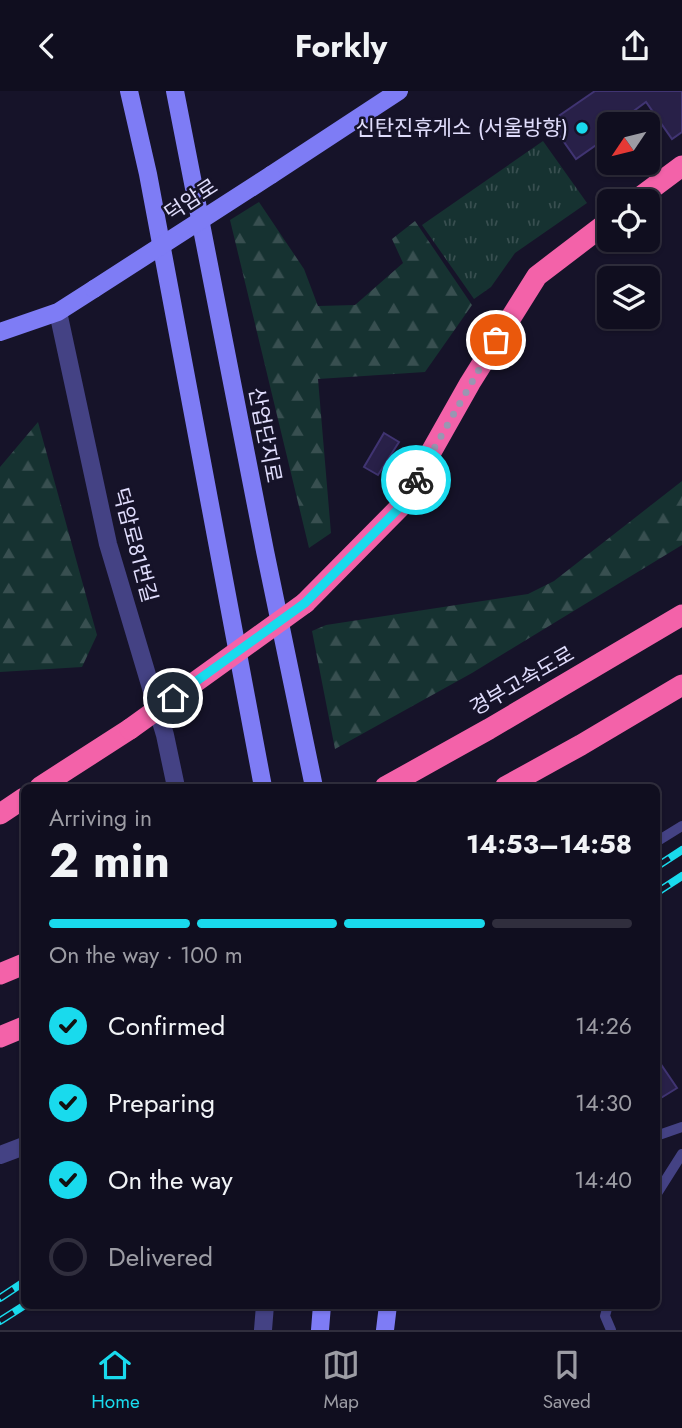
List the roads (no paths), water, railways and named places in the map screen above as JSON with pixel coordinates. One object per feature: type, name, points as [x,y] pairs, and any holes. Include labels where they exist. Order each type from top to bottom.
[{"type":"highway","points":[[651,189],[682,166]]},
{"type":"highway","points":[[45,784],[130,729],[305,603],[400,507],[470,383],[537,276],[597,230]]},
{"type":"highway","name":"경부고속도로","points":[[390,784],[682,615]]},
{"type":"highway","points":[[510,784],[682,685]]},
{"type":"highway","points":[[0,814],[21,800]]},
{"type":"highway","points":[[0,974],[21,965]]},
{"type":"highway","points":[[0,1037],[21,1028]]},
{"type":"main road","points":[[129,91],[148,174],[262,784]]},
{"type":"main road","name":"산업단지로","points":[[175,91],[313,784]]},
{"type":"main road","name":"덕암로","points":[[0,332],[58,312],[399,91]]},
{"type":"main road","points":[[320,1330],[322,1309]]},
{"type":"main road","points":[[384,1330],[387,1309]]},
{"type":"street","name":"덕암로81번길","points":[[58,312],[108,544],[165,735],[175,784]]},
{"type":"street","points":[[0,1154],[21,1147]]},
{"type":"street","points":[[263,1330],[265,1309]]},
{"type":"lane","points":[[660,840],[682,826]]},
{"type":"lane","points":[[660,1134],[682,1126]]},
{"type":"lane","points":[[660,1189],[682,1154]]},
{"type":"lane","points":[[607,1309],[605,1316],[611,1330]]},
{"type":"railway","points":[[660,864],[682,850]]},
{"type":"railway","points":[[660,890],[682,876]]},
{"type":"railway","points":[[0,1298],[21,1284]]},
{"type":"railway","points":[[0,1321],[21,1308]]},
{"type":"place","name":"신탄진휴게소 (서울방향)","points":[[582,128]]}]
